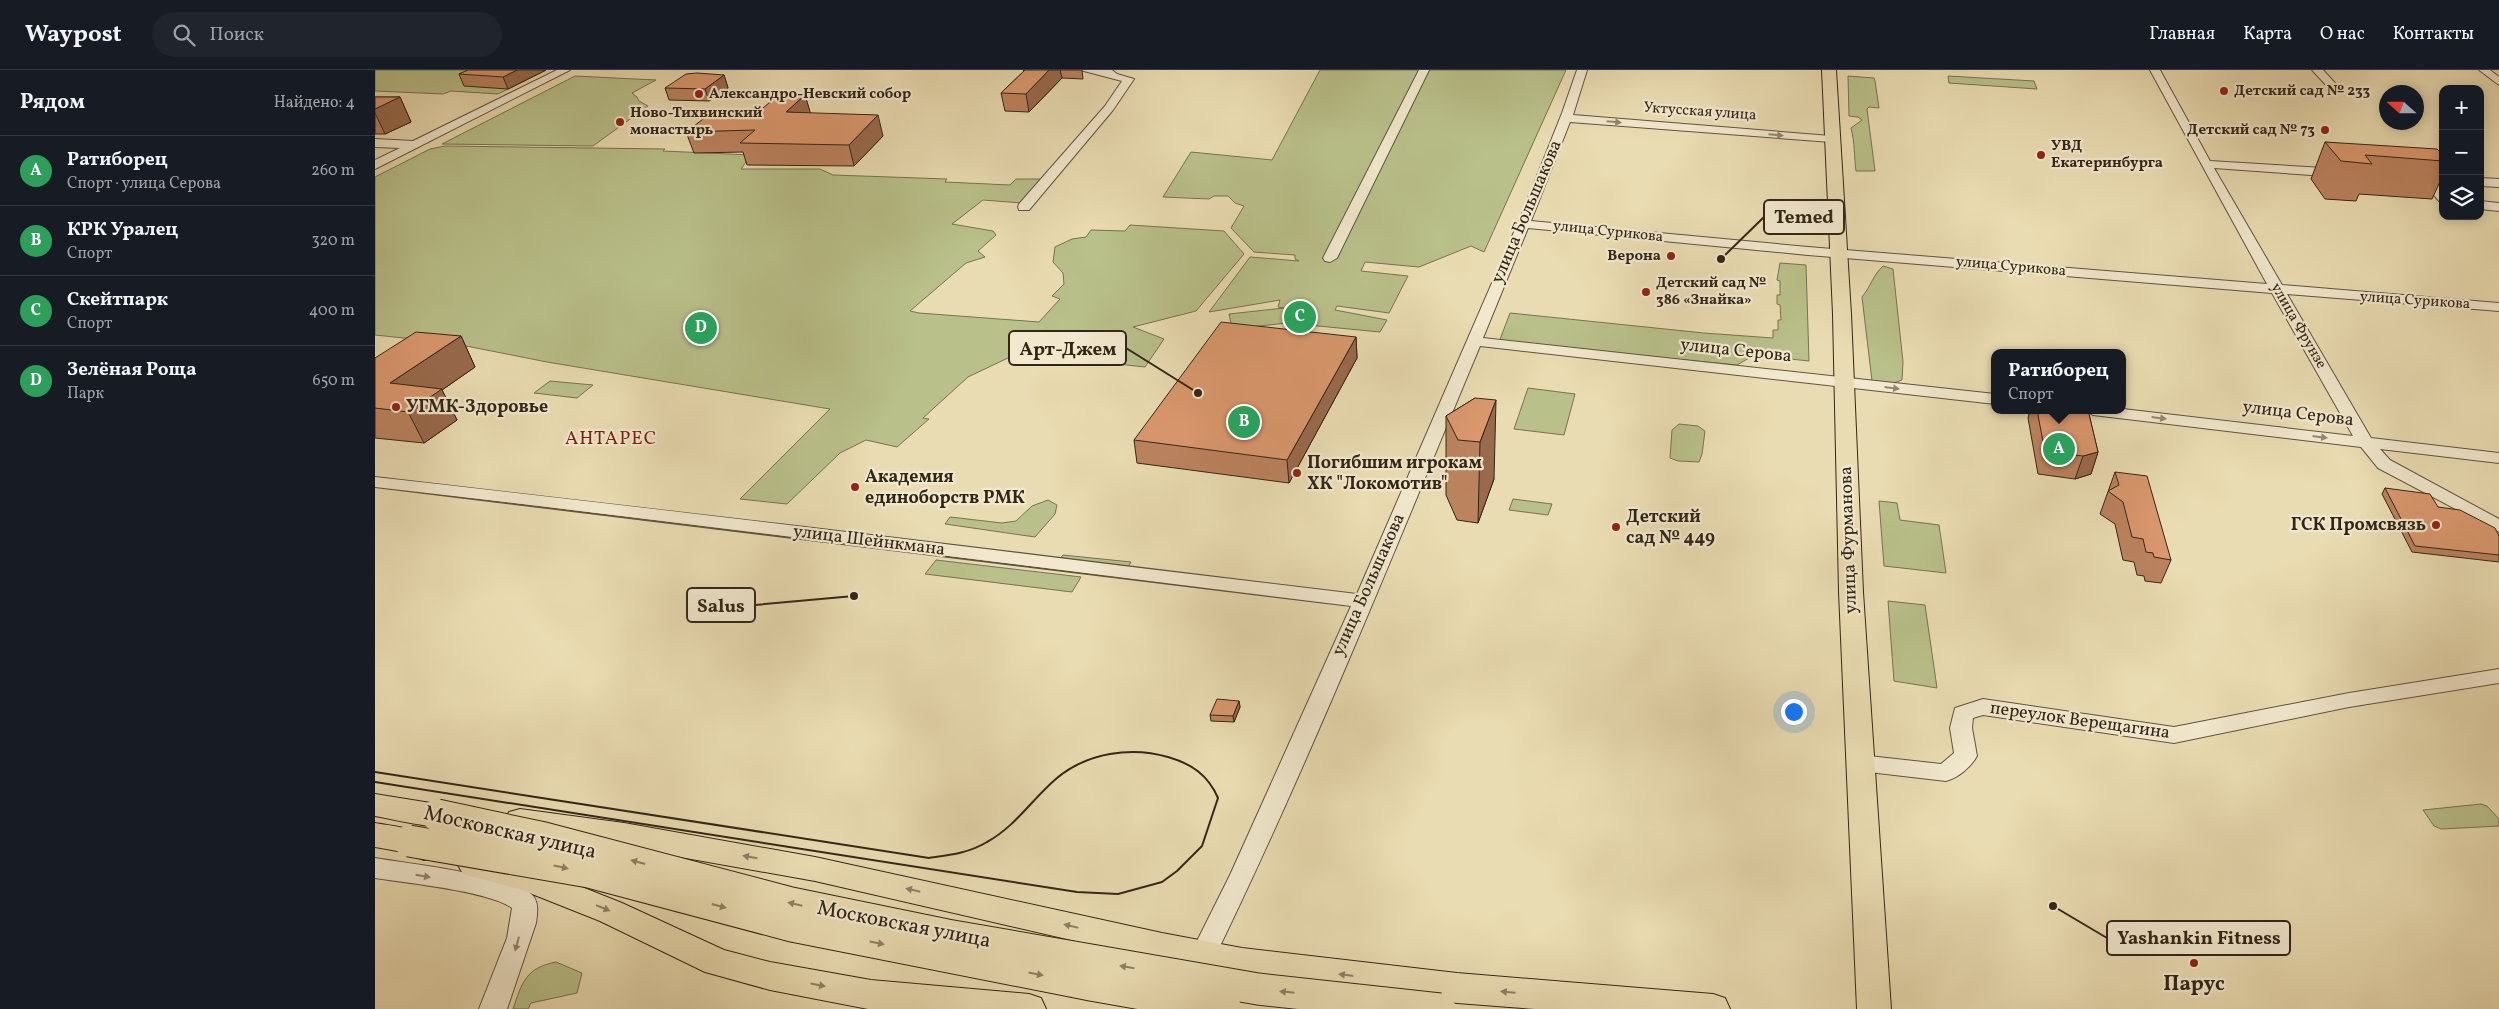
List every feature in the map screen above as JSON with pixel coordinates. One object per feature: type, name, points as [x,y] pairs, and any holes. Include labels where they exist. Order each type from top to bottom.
[{"type":"main road","name":"улица Фурманова","points":[[1829,70],[1837,253],[1842,314],[1843,383],[1860,763],[1875,1009]]},
{"type":"main road","name":"Московская улица","points":[[375,805],[437,815],[544,838],[791,903],[947,935],[1258,989],[1440,1009]]},
{"type":"main road","name":"Московская улица","points":[[437,815],[481,814],[624,835],[815,869],[1242,962],[1457,988],[1713,1009]]},
{"type":"main road","name":"Московская улица","points":[[375,835],[589,872],[792,926],[1091,985],[1226,1009]]},
{"type":"main road","points":[[409,840],[442,857],[528,879],[611,912],[717,962],[770,976],[871,995],[1029,1009]]},
{"type":"street","points":[[375,165],[565,70]]},
{"type":"street","points":[[1024,207],[1118,96],[1129,79],[1114,77],[1111,73],[1085,70]]},
{"type":"street","points":[[1330,258],[1424,70]]},
{"type":"street","name":"улица Большакова","points":[[1172,1009],[1204,955],[1362,601],[1523,224],[1566,118],[1582,70]]},
{"type":"street","name":"улица Фрунзе","points":[[2155,70],[2277,290],[2368,443],[2384,464],[2499,526]]},
{"type":"street","points":[[2317,70],[2330,83]]},
{"type":"street","points":[[2484,70],[2499,82]]},
{"type":"street","name":"Уктусская улица","points":[[1566,118],[1831,139]]},
{"type":"street","points":[[375,142],[415,146]]},
{"type":"street","points":[[2207,164],[2351,173]]},
{"type":"street","points":[[2421,178],[2439,179]]},
{"type":"street","points":[[2421,178],[2439,194]]},
{"type":"street","points":[[2484,182],[2499,183]]},
{"type":"street","points":[[2484,205],[2499,206]]},
{"type":"street","name":"улица Сурикова","points":[[1523,224],[1837,253],[2499,307]]},
{"type":"street","name":"улица Серова","points":[[1473,342],[1991,399]]},
{"type":"street","name":"улица Серова","points":[[2126,414],[2499,458]]},
{"type":"street","name":"улица Шейнкмана","points":[[375,482],[687,517],[789,532],[1362,601]]},
{"type":"street","name":"переулок Верещагина","points":[[1860,763],[1946,773],[1966,756],[1961,728],[1963,713],[1983,707],[2174,735],[2349,700],[2499,676]]},
{"type":"street","points":[[375,868],[494,889],[519,898],[524,903],[525,910],[518,944],[493,1009]]},
{"type":"green space","points":[[375,70],[546,70],[498,94],[451,91],[443,94],[375,91]]},
{"type":"green space","points":[[1320,70],[1566,70],[1484,252],[1471,246],[1419,267],[1365,262],[1361,271],[1408,276],[1389,313],[1337,306],[1335,310],[1387,320],[1380,332],[1287,323],[1232,329],[1229,314],[1284,308],[1278,307],[1280,300],[1209,312],[1250,257],[1299,261],[1295,259],[1295,255],[1254,252],[1231,228],[1244,206],[1235,203],[1228,196],[1214,196],[1209,199],[1163,197],[1191,152],[1272,160]]},
{"type":"green space","points":[[575,76],[656,80],[632,93],[639,101],[648,106],[593,146],[442,144]]},
{"type":"green space","points":[[1848,76],[1874,78],[1875,81],[1879,108],[1869,107],[1867,109],[1875,171],[1856,171],[1851,128],[1862,120],[1858,117],[1849,116]]},
{"type":"green space","points":[[1948,76],[2034,81],[2037,89],[1949,83]]},
{"type":"green space","points":[[445,146],[665,149],[663,151],[751,155],[741,169],[820,169],[833,175],[947,179],[945,182],[1010,185],[1016,179],[1045,179],[1022,203],[983,200],[952,224],[993,231],[996,235],[978,251],[985,257],[966,263],[910,311],[919,313],[1039,322],[1060,299],[1052,296],[1064,284],[1063,273],[1053,262],[1055,247],[1072,239],[1086,237],[1091,230],[1125,231],[1130,225],[1224,231],[1244,254],[1196,311],[1133,327],[1164,339],[1145,367],[1043,356],[1010,357],[968,377],[923,418],[929,419],[897,447],[866,440],[840,453],[787,504],[740,499],[830,409],[547,362],[451,343],[375,335],[375,177],[430,149]]},
{"type":"green space","points":[[1780,263],[1806,265],[1809,361],[1754,355],[1737,365],[1499,342],[1510,313],[1704,333],[1773,338],[1773,330],[1778,330],[1778,320],[1781,320],[1780,305],[1777,304],[1777,295],[1780,295],[1780,281],[1777,280]]},
{"type":"green space","points":[[1883,266],[1893,269],[1903,362],[1902,380],[1894,383],[1872,381],[1862,297]]},
{"type":"green space","points":[[550,381],[593,385],[577,398],[534,393]]},
{"type":"green space","points":[[1528,388],[1575,394],[1564,435],[1514,429]]},
{"type":"green space","points":[[1679,424],[1698,426],[1705,431],[1699,462],[1678,461],[1670,458],[1672,430]]},
{"type":"green space","points":[[1513,499],[1552,504],[1548,515],[1509,510]]},
{"type":"green space","points":[[1048,500],[1057,505],[1055,514],[1035,537],[945,524],[950,517],[1002,523],[1016,521],[1032,506]]},
{"type":"green space","points":[[1879,501],[1897,503],[1900,520],[1939,525],[1946,573],[1884,566]]},
{"type":"green space","points":[[1063,555],[1131,562],[1127,569],[1057,562]]},
{"type":"green space","points":[[936,560],[1081,577],[1072,592],[925,574]]},
{"type":"green space","points":[[1888,601],[1925,605],[1937,688],[1894,681]]},
{"type":"green space","points":[[2481,804],[2487,806],[2499,819],[2499,826],[2441,829],[2434,826],[2423,810]]},
{"type":"green space","points":[[556,962],[582,973],[577,993],[531,1003],[528,1009],[513,1009],[519,991],[532,972]]},
{"type":"building","points":[[468,70],[517,70],[503,77],[459,74]]},
{"type":"building","points":[[1025,70],[1049,70],[1026,94],[1001,93]]},
{"type":"building","points":[[686,74],[724,75],[705,89],[665,88]]},
{"type":"building","points":[[779,94],[805,95],[786,112],[878,115],[849,145],[740,143],[755,130],[686,132],[715,110],[762,109]]},
{"type":"building","points":[[375,97],[400,97],[375,109]]},
{"type":"building","points":[[2325,142],[2437,149],[2439,151],[2439,161],[2365,155],[2372,164],[2341,161]]},
{"type":"building","points":[[1221,322],[1356,337],[1287,460],[1134,440]]},
{"type":"building","points":[[416,332],[461,336],[390,383],[442,389],[408,412],[375,408],[375,358]]},
{"type":"building","points":[[1475,398],[1496,400],[1480,442],[1458,440],[1446,416]]},
{"type":"building","points":[[2038,414],[2089,414],[2098,452],[2083,456],[2045,452]]},
{"type":"building","points":[[2115,472],[2147,476],[2171,560],[2154,557],[2153,553],[2146,552],[2143,539],[2132,537],[2123,502],[2108,491],[2119,485]]},
{"type":"building","name":"ГСК Промсвязь","points":[[2385,488],[2430,494],[2438,507],[2460,510],[2495,528],[2499,536],[2499,555],[2415,546]]},
{"type":"building","points":[[1217,699],[1239,701],[1233,716],[1210,715]]},
{"type":"tram line","points":[[375,772],[929,858],[952,855],[987,842],[1007,828],[1048,786],[1069,769],[1096,757],[1110,754],[1139,752],[1168,757],[1185,763],[1204,777],[1218,798],[1202,846],[1177,871],[1162,882],[1118,894],[1077,892],[375,782]]},
{"type":"place","name":"Детский сад № 233","points":[[2224,91]]},
{"type":"place","name":"Александро-Невский собор","points":[[699,94]]},
{"type":"place","name":"Ново-Тихвинский монастырь","points":[[620,122]]},
{"type":"place","name":"Детский сад № 73","points":[[2325,130]]},
{"type":"place","name":"УВД Екатеринбурга","points":[[2041,155]]},
{"type":"place","name":"Верона","points":[[1671,256]]},
{"type":"place","name":"Temed","points":[[1721,259]]},
{"type":"place","name":"Детский сад № 386 «Знайка»","points":[[1646,292]]},
{"type":"place","name":"Скейтпарк","points":[[1300,317]]},
{"type":"place","name":"Зелёная Роща","points":[[701,328]]},
{"type":"place","name":"Арт-Джем","points":[[1198,393]]},
{"type":"place","name":"УГМК-Здоровье","points":[[396,407]]},
{"type":"place","name":"КРК Уралец","points":[[1244,422]]},
{"type":"place","name":"Ратиборец","points":[[2059,449]]},
{"type":"place","name":"Погибшим игрокам ХК \"Локомотив\"","points":[[1297,473]]},
{"type":"place","name":"Академия единоборств РМК","points":[[855,487]]},
{"type":"place","name":"ГСК Промсвязь","points":[[2436,525]]},
{"type":"place","name":"Детский сад № 449","points":[[1616,527]]},
{"type":"place","name":"Salus","points":[[854,596]]},
{"type":"place","name":"Yashankin Fitness","points":[[2053,906]]},
{"type":"place","name":"Парус","points":[[2194,963]]},
{"type":"district","name":"АНТАРЕС","points":[[611,439]]}]
